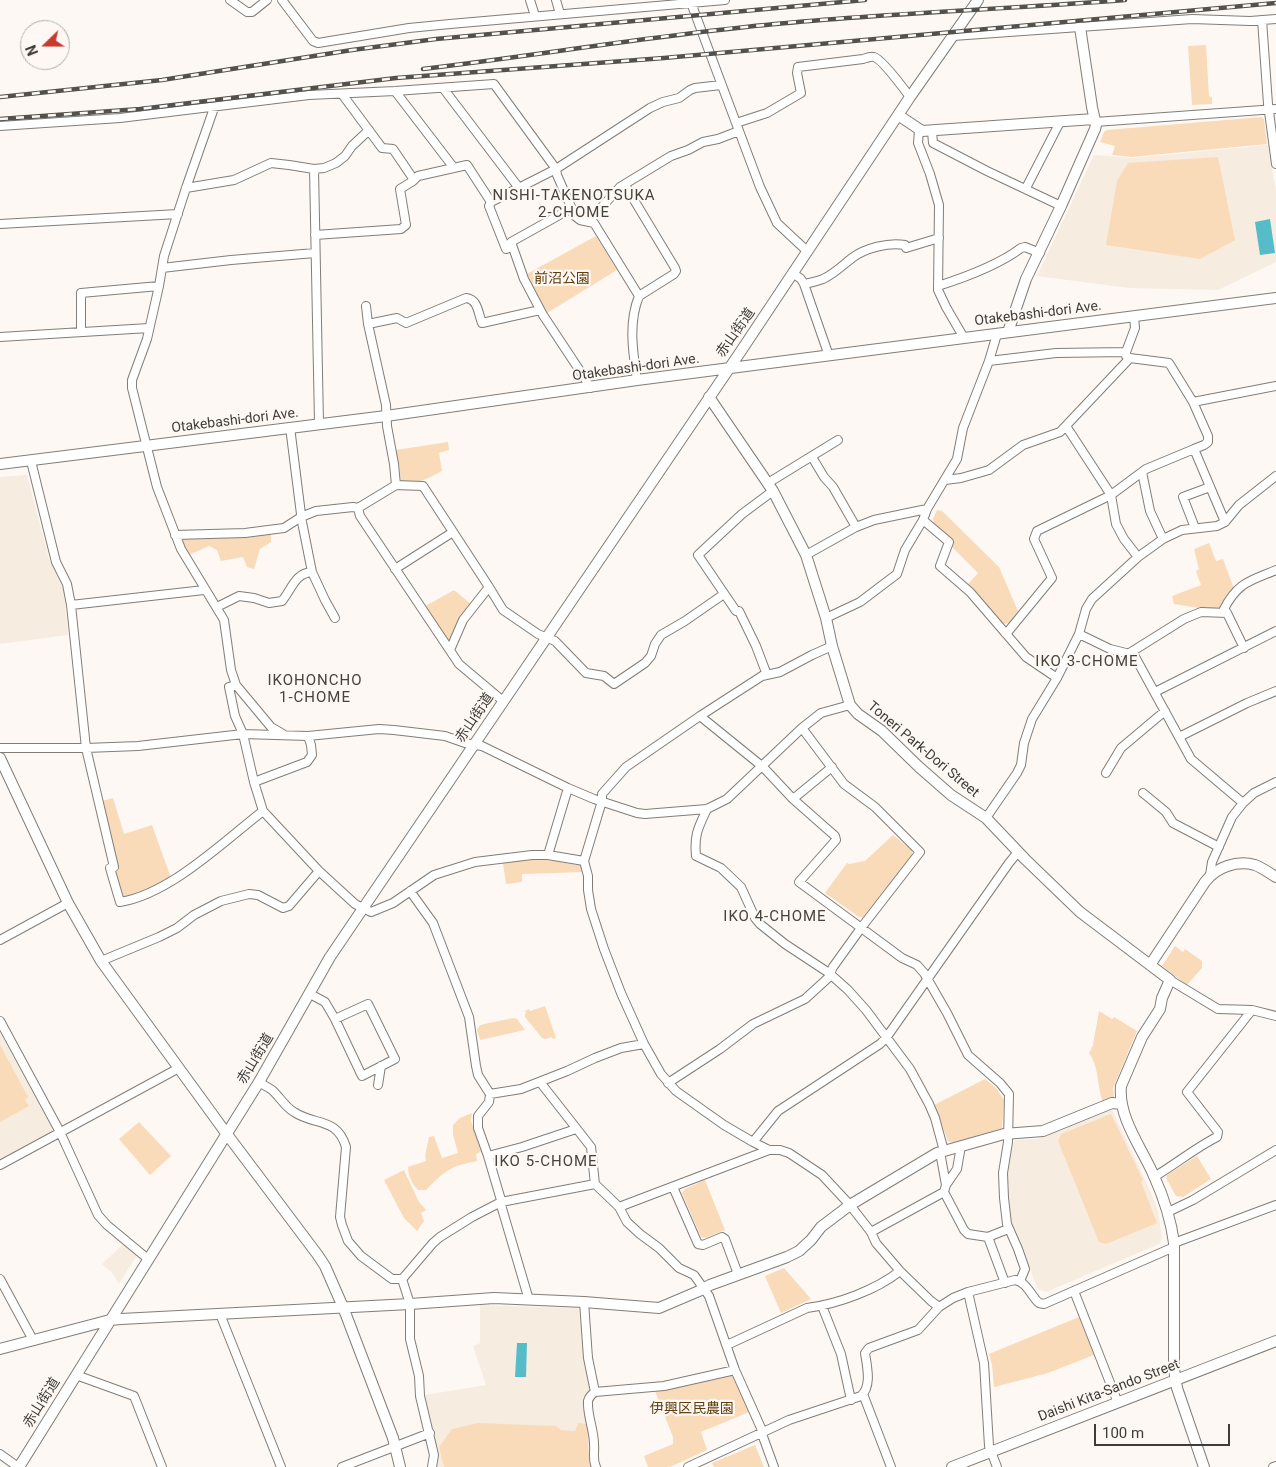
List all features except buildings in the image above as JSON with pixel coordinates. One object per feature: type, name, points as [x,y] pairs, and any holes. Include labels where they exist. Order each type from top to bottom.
[{"type":"street","points":[[230,0],[247,12],[252,12],[267,0]]},
{"type":"street","points":[[282,0],[313,41],[318,43],[409,28],[691,1],[725,0]]},
{"type":"street","points":[[530,0],[535,16]]},
{"type":"street","points":[[556,0],[560,14]]},
{"type":"street","points":[[622,0],[624,8]]},
{"type":"street","name":"赤山街道","points":[[18,1467],[259,1082],[330,957],[793,273],[910,96],[978,0]]},
{"type":"street","points":[[691,1],[760,187],[777,223],[807,251]]},
{"type":"street","points":[[953,36],[1192,19],[1276,19]]},
{"type":"street","points":[[1262,20],[1276,164]]},
{"type":"street","points":[[1008,332],[1026,279],[1040,253],[1095,129],[1080,28]]},
{"type":"street","points":[[589,221],[620,187],[671,156],[703,142],[718,139],[801,93],[797,73],[798,67],[873,56],[882,63],[910,96]]},
{"type":"street","points":[[0,126],[120,118],[309,95],[395,92],[494,84],[556,169],[575,216],[580,220],[594,223],[639,296]]},
{"type":"street","points":[[491,202],[556,169],[650,108],[662,102],[679,98],[695,88],[721,85]]},
{"type":"street","points":[[443,88],[519,188]]},
{"type":"street","points":[[395,92],[454,168]]},
{"type":"street","points":[[342,94],[382,148],[393,148],[414,180]]},
{"type":"street","points":[[214,108],[164,256],[160,286],[147,339],[132,380],[132,388],[157,487],[181,549],[204,590],[224,620],[231,670],[236,684],[271,727],[285,735]]},
{"type":"street","points":[[898,115],[919,130],[932,131],[1272,109]]},
{"type":"street","points":[[1026,188],[1060,122]]},
{"type":"street","points":[[186,188],[234,180],[271,163],[319,170],[336,163],[345,156],[352,146],[369,130]]},
{"type":"street","points":[[919,130],[918,143],[939,205],[938,290],[964,338]]},
{"type":"street","points":[[932,131],[933,143],[1061,206]]},
{"type":"street","points":[[315,235],[401,229],[406,225],[400,189],[418,176],[467,166],[491,202],[489,206],[506,249],[512,246]]},
{"type":"street","points":[[314,169],[319,423]]},
{"type":"street","points":[[625,185],[676,271],[639,296],[634,307],[632,335],[637,380]]},
{"type":"street","points":[[572,208],[511,242],[524,279],[540,310],[590,388]]},
{"type":"street","points":[[0,224],[178,214]]},
{"type":"street","points":[[804,284],[824,278],[839,269],[854,256],[874,248],[894,243],[905,245],[906,248],[939,238]]},
{"type":"street","points":[[938,286],[962,278],[1021,248],[1025,247],[1040,253]]},
{"type":"street","points":[[162,268],[315,253]]},
{"type":"street","points":[[793,273],[802,279],[829,356]]},
{"type":"street","points":[[81,332],[81,293],[160,286]]},
{"type":"street","points":[[368,324],[397,318],[406,323],[466,298],[471,298],[475,302],[482,323],[540,310]]},
{"type":"street","name":"Otakebashi-dori Ave.","points":[[0,464],[386,416],[637,380],[727,370],[1276,298]]},
{"type":"street","points":[[366,306],[368,324],[386,404],[396,485]]},
{"type":"street","points":[[945,480],[961,478],[989,470],[1023,445],[1060,432],[1128,355],[1135,328],[1134,316]]},
{"type":"street","points":[[0,337],[149,328]]},
{"type":"street","points":[[826,618],[860,602],[897,574],[905,550],[957,459],[962,428],[989,361],[997,334]]},
{"type":"street","points":[[989,361],[1056,352],[1128,355],[1169,363],[1193,402],[1208,436],[1208,442],[1204,446],[1142,472],[1111,495],[1037,531],[1034,539],[1052,578],[1006,634]]},
{"type":"street","points":[[1193,402],[1276,386]]},
{"type":"street","name":"Toneri Park-Dori Street","points":[[709,397],[771,487],[806,555],[850,705],[858,714],[882,731],[951,795],[986,818],[1080,912],[1170,980]]},
{"type":"street","points":[[1066,426],[1111,495],[1116,524],[1124,539],[1138,557]]},
{"type":"street","points":[[290,428],[301,517],[312,572],[336,618]]},
{"type":"street","points":[[767,675],[756,646],[739,611],[736,611],[698,556],[771,487],[838,440]]},
{"type":"street","points":[[1194,449],[1225,522]]},
{"type":"street","points":[[812,457],[856,527]]},
{"type":"street","points":[[30,461],[56,562],[67,584],[71,605],[86,748],[114,867],[110,868],[120,902],[134,900],[174,879],[262,811]]},
{"type":"street","points":[[1142,472],[1150,511],[1163,539]]},
{"type":"street","points":[[986,818],[1017,773],[1032,719],[1057,678],[1079,634],[1086,609],[1092,599],[1138,557],[1163,539],[1182,530],[1217,526],[1225,522],[1239,505],[1276,476]]},
{"type":"street","points":[[176,535],[245,533],[284,528],[301,517],[316,511],[358,508],[396,485],[423,486],[503,610],[538,634],[555,641],[586,672],[604,676],[614,684],[645,663],[651,656],[655,644],[661,636],[685,622],[724,594]]},
{"type":"street","points":[[1195,528],[1183,497],[1210,487]]},
{"type":"street","points":[[358,508],[360,516],[446,647],[459,664],[503,701]]},
{"type":"street","points":[[806,555],[856,527],[874,520],[927,509]]},
{"type":"street","points":[[923,520],[949,542],[940,566],[970,592],[1026,657],[1057,678]]},
{"type":"street","points":[[395,569],[453,532]]},
{"type":"street","points":[[1244,648],[1224,609],[1231,595],[1244,584],[1276,570]]},
{"type":"street","points":[[217,607],[239,596],[269,603],[282,601],[299,576],[312,572]]},
{"type":"street","points":[[450,650],[462,620],[489,587]]},
{"type":"street","points":[[71,605],[204,590]]},
{"type":"street","points":[[1128,654],[1184,618],[1201,612],[1227,613]]},
{"type":"street","points":[[1155,692],[1276,631]]},
{"type":"street","points":[[1079,634],[1110,649],[1134,655],[1191,759],[1243,803]]},
{"type":"street","points":[[769,1150],[724,1125],[676,1092],[668,1083],[644,1044],[621,993],[595,924],[584,861],[602,801],[602,794],[626,767],[762,676],[780,672],[832,646]]},
{"type":"street","points":[[236,684],[229,687],[235,716],[242,734],[262,811],[319,871],[363,909],[373,912],[393,903],[434,875],[476,862],[532,855],[548,855],[584,861]]},
{"type":"street","points":[[1180,737],[1247,703],[1276,691]]},
{"type":"street","points":[[0,748],[138,746],[242,734],[308,736],[379,729],[444,736],[482,746],[594,799],[645,814],[707,810],[727,799],[763,767],[802,728],[821,713],[850,705]]},
{"type":"street","points":[[1106,773],[1121,748],[1165,711]]},
{"type":"street","points":[[700,716],[763,767],[793,799],[835,836],[836,840],[799,882],[902,958],[917,965],[947,1013],[968,1055],[1000,1083],[1009,1094],[1008,1142],[1003,1173],[1004,1198],[1008,1229],[1025,1269],[1020,1281]]},
{"type":"street","points":[[668,1083],[720,1049],[753,1024],[805,999],[828,978],[829,973],[861,928],[920,852],[875,807],[844,784],[802,728]]},
{"type":"street","points":[[254,782],[307,762],[312,755],[308,736]]},
{"type":"street","points":[[0,758],[68,903],[101,961],[324,1266],[343,1307],[393,1438],[400,1467]]},
{"type":"street","points":[[793,799],[832,767]]},
{"type":"street","points":[[1210,876],[1210,866],[1232,817],[1254,793],[1276,782]]},
{"type":"street","points":[[548,855],[568,788]]},
{"type":"street","points":[[1143,793],[1166,812],[1173,823],[1219,847]]},
{"type":"street","points":[[707,810],[697,830],[696,856],[721,868],[741,887],[755,918],[760,924],[785,944],[829,973],[848,990],[910,1069],[935,1118],[942,1151],[945,1188],[964,1230],[968,1234],[988,1238],[1008,1229]]},
{"type":"street","points":[[753,1142],[778,1110],[880,1044],[886,1038],[1018,852]]},
{"type":"street","points":[[1150,965],[1210,876],[1218,870],[1242,863],[1264,869],[1276,878]]},
{"type":"street","points":[[101,961],[177,928],[194,915],[221,901],[249,894],[258,895],[283,908],[289,906],[319,871]]},
{"type":"street","points":[[410,891],[433,923],[469,1017],[478,1075],[490,1094],[488,1102],[478,1116],[478,1128],[488,1156],[529,1300]]},
{"type":"street","points":[[0,940],[68,903]]},
{"type":"street","points":[[1204,1467],[1175,1380],[1174,1245],[1168,1212],[1128,1122],[1122,1104],[1121,1086],[1142,1037],[1160,1009],[1162,998],[1170,980],[1218,1009],[1252,1010],[1276,1016]]},
{"type":"street","points":[[310,994],[325,1002],[362,1076],[396,1059],[368,1004],[335,1020]]},
{"type":"street","points":[[1154,1177],[1174,1166],[1206,1142],[1217,1137],[1218,1132],[1187,1092],[1252,1010]]},
{"type":"street","points":[[0,1021],[60,1132],[98,1215],[104,1223],[148,1259]]},
{"type":"street","points":[[490,1094],[521,1089],[621,1048],[644,1044]]},
{"type":"street","points":[[378,1085],[381,1066]]},
{"type":"street","points":[[0,1165],[179,1068]]},
{"type":"street","points":[[259,1082],[271,1089],[292,1111],[301,1116],[332,1125],[344,1139],[346,1147],[340,1217],[342,1226],[348,1241],[361,1256],[392,1279],[404,1278],[440,1237],[501,1202],[595,1184]]},
{"type":"street","points":[[540,1082],[591,1147],[595,1184],[619,1208],[627,1222],[659,1248],[679,1268],[694,1275],[709,1296],[735,1370],[761,1428],[774,1467]]},
{"type":"street","points":[[0,1349],[110,1320],[494,1298],[659,1308],[738,1274],[799,1251],[821,1227],[850,1205],[942,1151],[1008,1134],[1043,1131],[1112,1103],[1122,1104]]},
{"type":"street","points":[[488,1156],[576,1129]]},
{"type":"street","points":[[871,1232],[945,1188],[957,1169],[961,1146]]},
{"type":"street","points":[[619,1208],[769,1150],[780,1150],[789,1153],[822,1175],[850,1205],[871,1232],[876,1243],[900,1271],[939,1307]]},
{"type":"street","points":[[1168,1212],[1193,1200],[1276,1150]]},
{"type":"street","points":[[674,1187],[698,1244],[703,1245],[722,1237],[725,1239],[738,1274]]},
{"type":"street","points":[[688,1467],[790,1420],[851,1400],[863,1394],[868,1382],[865,1353],[869,1348],[918,1330],[939,1307],[953,1298],[968,1292],[1015,1280],[1020,1281],[1040,1303],[1044,1304],[1174,1245],[1276,1205]]},
{"type":"street","points":[[988,1238],[1004,1283]]},
{"type":"street","points":[[727,1345],[807,1308],[822,1306],[856,1295],[892,1278],[900,1271]]},
{"type":"street","points":[[0,1279],[34,1340]]},
{"type":"street","points":[[402,1279],[410,1304],[410,1340],[418,1376],[420,1396],[434,1455],[432,1467]]},
{"type":"street","points":[[1074,1291],[1118,1403]]},
{"type":"street","points":[[968,1292],[984,1363],[989,1446],[996,1467]]},
{"type":"street","points":[[584,1302],[588,1358],[595,1392]]},
{"type":"street","points":[[822,1306],[840,1354],[851,1400]]},
{"type":"street","points":[[220,1314],[281,1467]]},
{"type":"street","name":"Daishi Kita-Sando Street","points":[[952,1467],[1276,1341]]},
{"type":"street","points":[[596,1467],[588,1400],[592,1394],[595,1392],[664,1386],[735,1370]]},
{"type":"street","points":[[76,1375],[134,1396],[162,1467]]},
{"type":"street","points":[[863,1394],[891,1467]]},
{"type":"street","points":[[342,1467],[430,1433]]},
{"type":"street","points":[[0,1454],[18,1467]]},
{"type":"shaded area","points":[[1268,145],[1276,190],[1276,262],[1218,290],[1129,288],[1037,276],[1094,155],[1132,158]]},
{"type":"shaded area","points":[[27,475],[49,559],[64,591],[68,635],[0,644],[0,477]]},
{"type":"shaded area","points":[[0,1032],[52,1128],[51,1132],[0,1161]]},
{"type":"shaded area","points":[[1112,1110],[1150,1190],[1158,1211],[1162,1239],[1159,1244],[1046,1292],[1037,1288],[1023,1248],[1011,1224],[1007,1197],[1007,1173],[1014,1141],[1037,1139]]},
{"type":"shaded area","points":[[123,1244],[137,1255],[119,1284],[113,1274],[102,1264]]},
{"type":"shaded area","points":[[480,1305],[577,1308],[579,1310],[590,1389],[586,1399],[593,1467],[437,1467],[438,1455],[425,1395],[486,1385],[473,1346],[480,1343]]},
{"type":"green space","points":[[1206,45],[1209,96],[1212,97],[1212,104],[1192,105],[1188,46]]},
{"type":"green space","points":[[1262,117],[1264,119],[1267,144],[1132,157],[1112,155],[1115,146],[1100,142],[1104,132],[1107,130]]},
{"type":"green space","points":[[1218,157],[1235,240],[1200,259],[1106,245],[1117,181],[1128,163]]},
{"type":"green space","name":"前沼公園","points":[[596,236],[617,270],[547,313],[527,274]]},
{"type":"green space","points":[[448,442],[449,450],[439,453],[442,471],[422,480],[413,482],[401,481],[396,450]]},
{"type":"green space","points":[[937,510],[942,511],[999,567],[1018,611],[1009,623],[1004,624],[968,584],[978,573],[952,547],[954,541],[934,524],[933,519]]},
{"type":"green space","points":[[271,534],[271,542],[260,549],[254,569],[247,567],[243,557],[221,561],[217,550],[209,546],[189,555],[181,542],[185,538],[245,538]]},
{"type":"green space","points":[[1209,543],[1216,561],[1223,559],[1234,589],[1218,611],[1174,604],[1172,596],[1201,585],[1196,571],[1199,569],[1194,549]]},
{"type":"green space","points":[[454,590],[471,604],[448,643],[424,607]]},
{"type":"green space","points":[[113,798],[124,834],[152,825],[171,878],[147,891],[122,899],[114,870],[117,869],[102,801]]},
{"type":"green space","points":[[893,835],[912,850],[912,855],[863,917],[859,917],[825,893],[847,863],[865,861]]},
{"type":"green space","points":[[545,859],[576,865],[579,863],[582,864],[584,872],[522,874],[522,882],[506,884],[503,863]]},
{"type":"green space","points":[[1175,946],[1183,952],[1185,949],[1202,961],[1202,968],[1187,985],[1162,966]]},
{"type":"green space","points":[[545,1006],[556,1038],[553,1039],[552,1037],[542,1038],[525,1017],[525,1011]]},
{"type":"green space","points":[[1099,1011],[1112,1019],[1114,1017],[1137,1031],[1113,1088],[1114,1098],[1103,1102],[1095,1064],[1089,1053],[1093,1045]]},
{"type":"green space","points":[[513,1018],[517,1019],[525,1030],[480,1040],[477,1030],[480,1025]]},
{"type":"green space","points":[[0,1045],[28,1097],[25,1100],[29,1106],[0,1122]]},
{"type":"green space","points":[[985,1079],[996,1088],[1004,1100],[1002,1128],[953,1143],[948,1141],[934,1105]]},
{"type":"green space","points":[[472,1113],[471,1120],[481,1152],[476,1154],[477,1161],[454,1167],[443,1174],[426,1190],[418,1190],[411,1179],[408,1167],[426,1161],[429,1137],[434,1136],[442,1158],[458,1153],[453,1135],[453,1125],[460,1118]]},
{"type":"green space","points":[[1111,1114],[1143,1180],[1141,1182],[1157,1223],[1106,1244],[1099,1242],[1058,1141],[1061,1134]]},
{"type":"green space","points":[[139,1122],[171,1156],[150,1175],[119,1139]]},
{"type":"green space","points":[[1197,1156],[1211,1179],[1183,1197],[1176,1196],[1166,1178],[1167,1175]]},
{"type":"green space","points":[[404,1170],[419,1202],[426,1210],[421,1213],[424,1221],[417,1231],[404,1218],[384,1180]]},
{"type":"green space","points":[[705,1180],[725,1230],[705,1238],[701,1237],[682,1193],[685,1189]]},
{"type":"green space","points":[[784,1268],[811,1299],[781,1313],[765,1276]]},
{"type":"green space","points":[[1079,1317],[1094,1355],[1048,1373],[994,1387],[989,1354]]},
{"type":"green space","name":"伊興区民農園","points":[[731,1374],[738,1384],[749,1412],[701,1432],[707,1450],[670,1467],[648,1467],[644,1456],[673,1444],[673,1437],[655,1391]]},
{"type":"green space","points":[[478,1423],[556,1426],[561,1430],[575,1431],[578,1423],[587,1424],[589,1462],[591,1467],[444,1467],[439,1447],[452,1429]]},
{"type":"green space","points":[[755,1445],[764,1467],[714,1467],[712,1463]]},
{"type":"water","points":[[1270,219],[1275,253],[1260,255],[1255,222]]},
{"type":"water","points":[[517,1343],[527,1343],[526,1377],[515,1377]]},
{"type":"railway","points":[[0,97],[162,80],[352,50],[436,39],[865,0]]},
{"type":"railway","points":[[423,69],[775,24],[1125,0]]},
{"type":"railway","points":[[0,119],[140,109],[396,78],[664,58],[1276,3]]},
{"type":"district","name":"NISHI-TAKENOTSUKA 2-CHOME","points":[[574,204]]},
{"type":"district","name":"IKO 3-CHOME","points":[[1087,662]]},
{"type":"district","name":"IKOHONCHO 1-CHOME","points":[[315,690]]},
{"type":"district","name":"IKO 4-CHOME","points":[[775,917]]},
{"type":"district","name":"IKO 5-CHOME","points":[[546,1162]]}]
